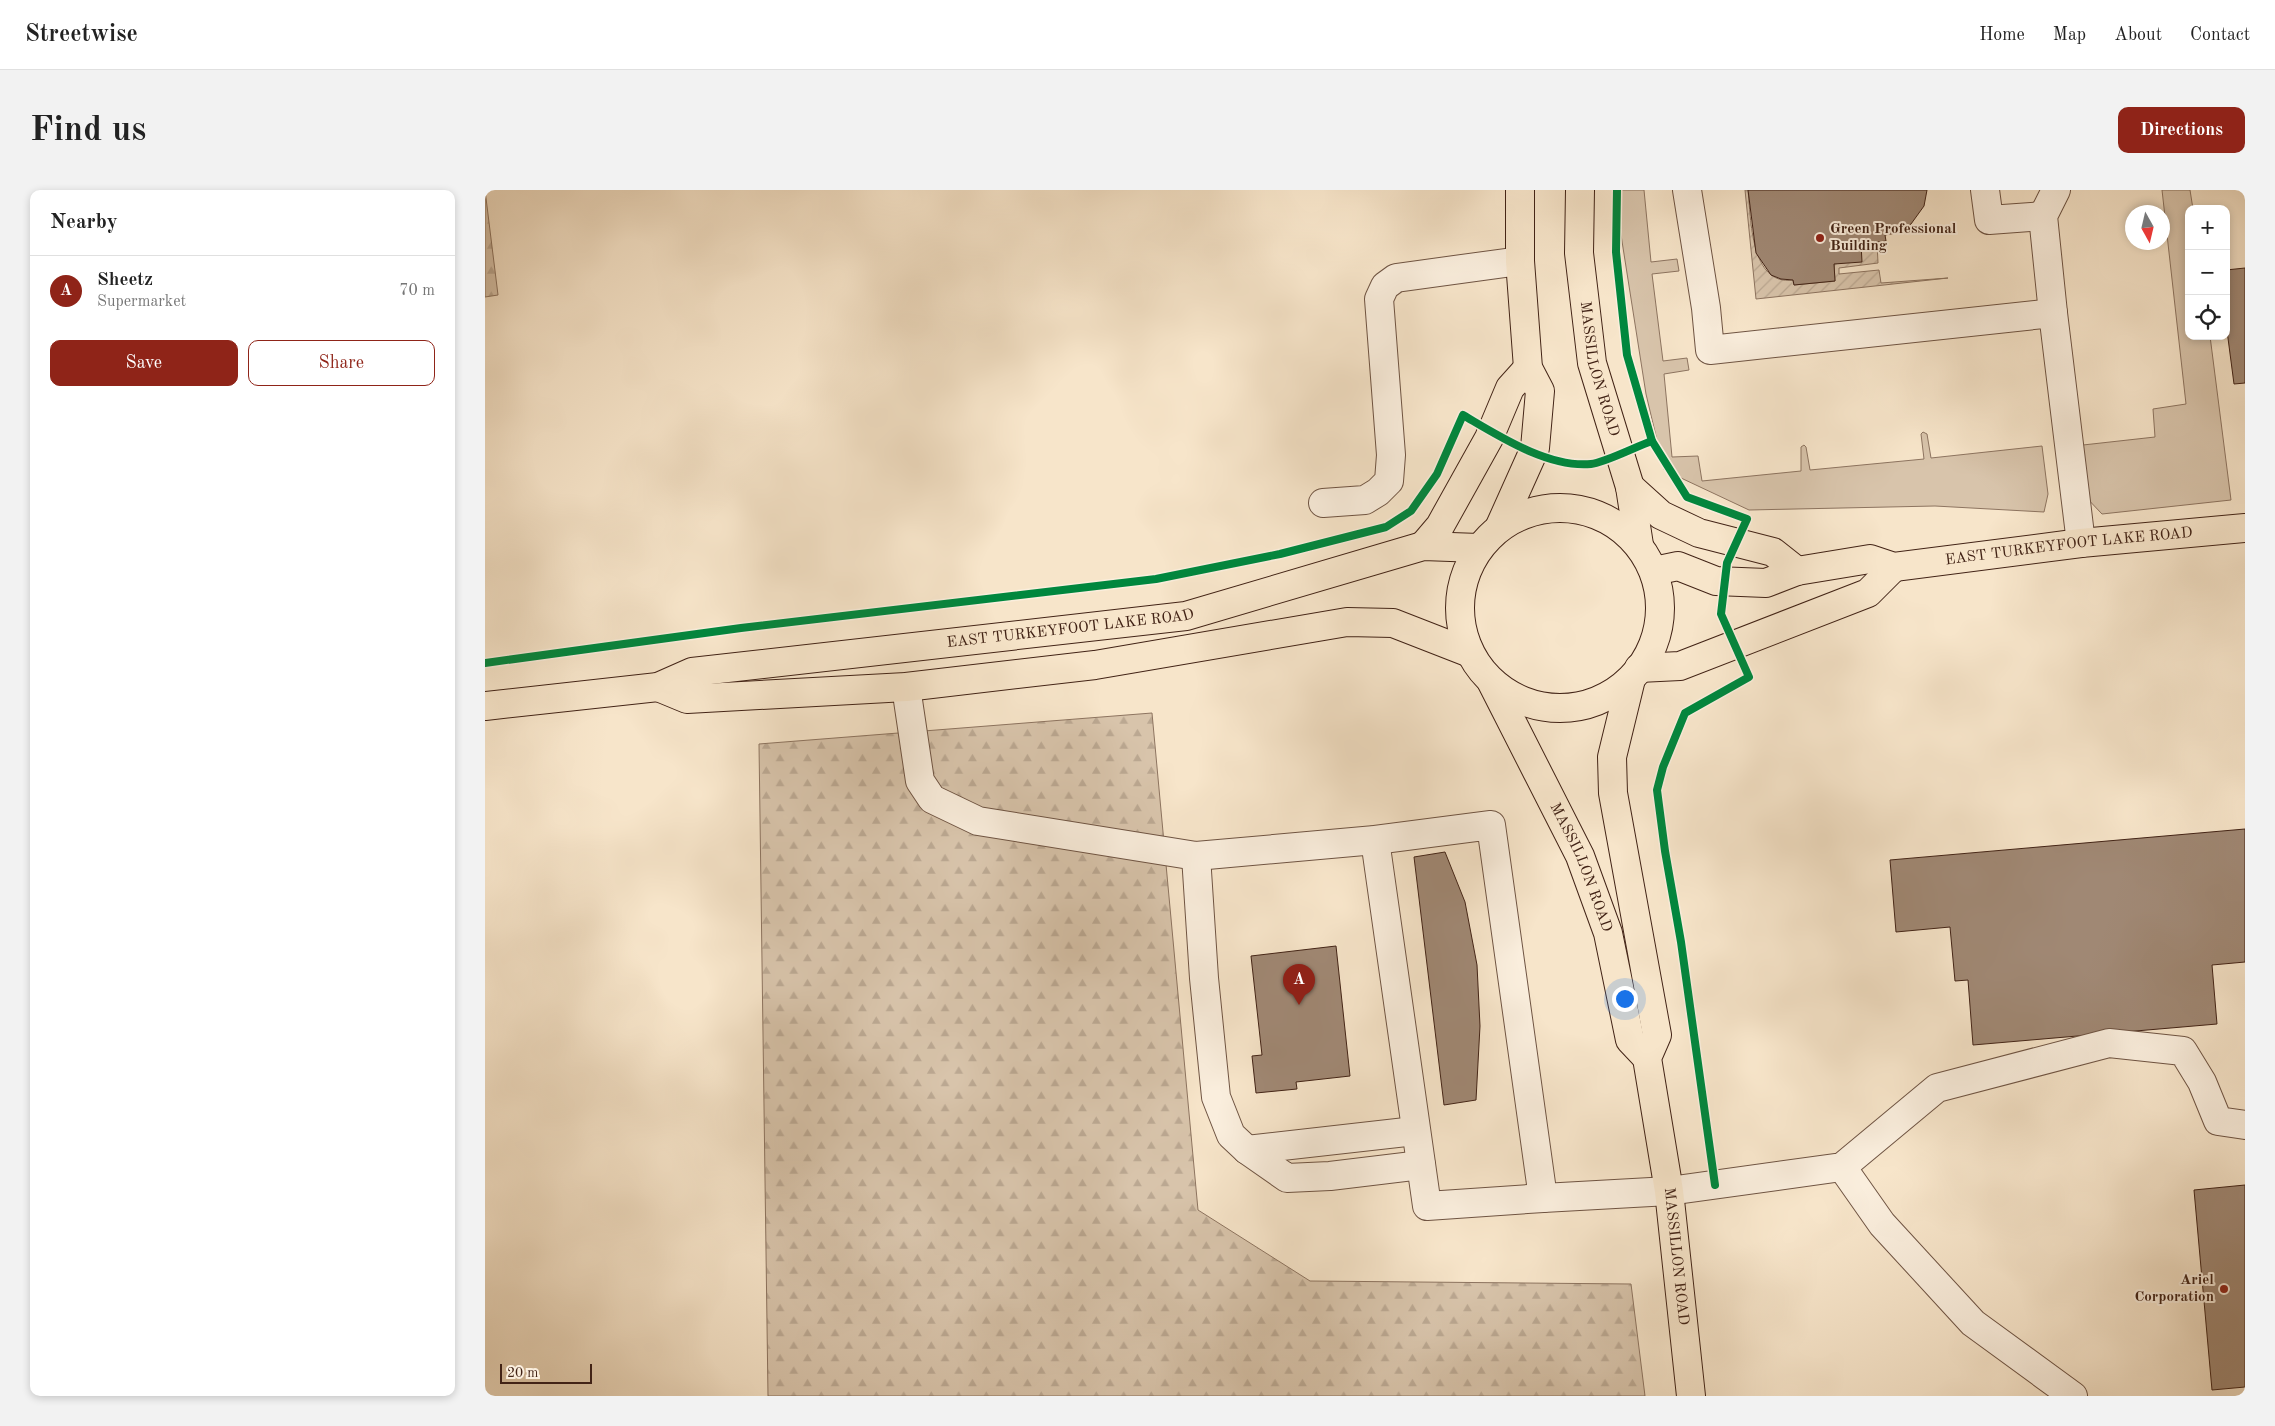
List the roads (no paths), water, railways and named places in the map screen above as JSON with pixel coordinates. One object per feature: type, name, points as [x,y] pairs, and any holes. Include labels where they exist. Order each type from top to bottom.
[{"type":"main road","points":[[1500,526],[1535,448],[1540,391],[1529,368],[1520,260],[1520,190]]},
{"type":"main road","name":"MASSILLON ROAD","points":[[1580,190],[1579,253],[1592,363],[1630,487],[1639,545]]},
{"type":"main road","points":[[1423,546],[1440,526],[1489,438],[1510,388],[1529,368]]},
{"type":"main road","points":[[1630,487],[1661,514],[1699,533],[1773,552],[1797,571]]},
{"type":"main road","points":[[1558,507],[1588,511],[1616,524],[1639,545],[1654,571],[1661,601],[1658,631],[1646,660],[1635,674],[1603,699],[1575,708],[1545,708],[1517,699],[1492,683],[1473,660],[1462,633],[1459,604],[1464,575],[1479,548],[1500,526],[1527,512],[1558,507]]},
{"type":"main road","name":"EAST TURKEYFOOT LAKE ROAD","points":[[1654,571],[1678,566],[1716,581],[1766,583],[1797,571],[1870,559],[1893,567],[2081,544],[2245,528]]},
{"type":"main road","name":"EAST TURKEYFOOT LAKE ROAD","points":[[485,706],[657,687],[692,672],[1186,616],[1423,546],[1479,548]]},
{"type":"main road","points":[[1635,674],[1680,666],[1868,593],[1893,567]]},
{"type":"main road","name":"EAST TURKEYFOOT LAKE ROAD","points":[[657,687],[687,699],[906,687],[1095,665],[1347,622],[1393,623],[1470,653]]},
{"type":"main road","points":[[1635,674],[1612,757],[1613,793],[1657,1035],[1647,1058]]},
{"type":"main road","name":"MASSILLON ROAD","points":[[1492,683],[1580,856],[1608,933],[1630,1040],[1647,1058],[1669,1191],[1691,1396]]},
{"type":"lane","points":[[1687,190],[1706,308],[1709,350],[2053,313]]},
{"type":"lane","points":[[1985,190],[1989,220],[2043,216]]},
{"type":"lane","points":[[2056,190],[2043,216],[2081,544]]},
{"type":"lane","points":[[1323,503],[1365,500],[1378,492],[1389,481],[1391,455],[1379,300],[1385,286],[1396,278],[1520,260]]},
{"type":"lane","points":[[906,687],[921,781],[932,800],[978,821],[1196,856],[1375,840],[1491,825],[1543,1198]]},
{"type":"lane","points":[[1375,840],[1427,1206],[1669,1191],[1842,1167],[1937,1088],[2109,1042],[2183,1051],[2202,1082],[2219,1121],[2245,1125]]},
{"type":"lane","points":[[1196,856],[1204,978],[1217,1097],[1231,1135],[1247,1150],[1287,1178],[1330,1176],[1421,1165]]},
{"type":"lane","points":[[1247,1150],[1415,1131]]},
{"type":"lane","points":[[1842,1167],[1882,1224],[1973,1323],[2073,1396]]},
{"type":"place","name":"Green Professional Building","points":[[1820,238]]},
{"type":"place","name":"Sheetz","points":[[1299,1005]]},
{"type":"place","name":"Ariel Corporation","points":[[2224,1289]]}]
